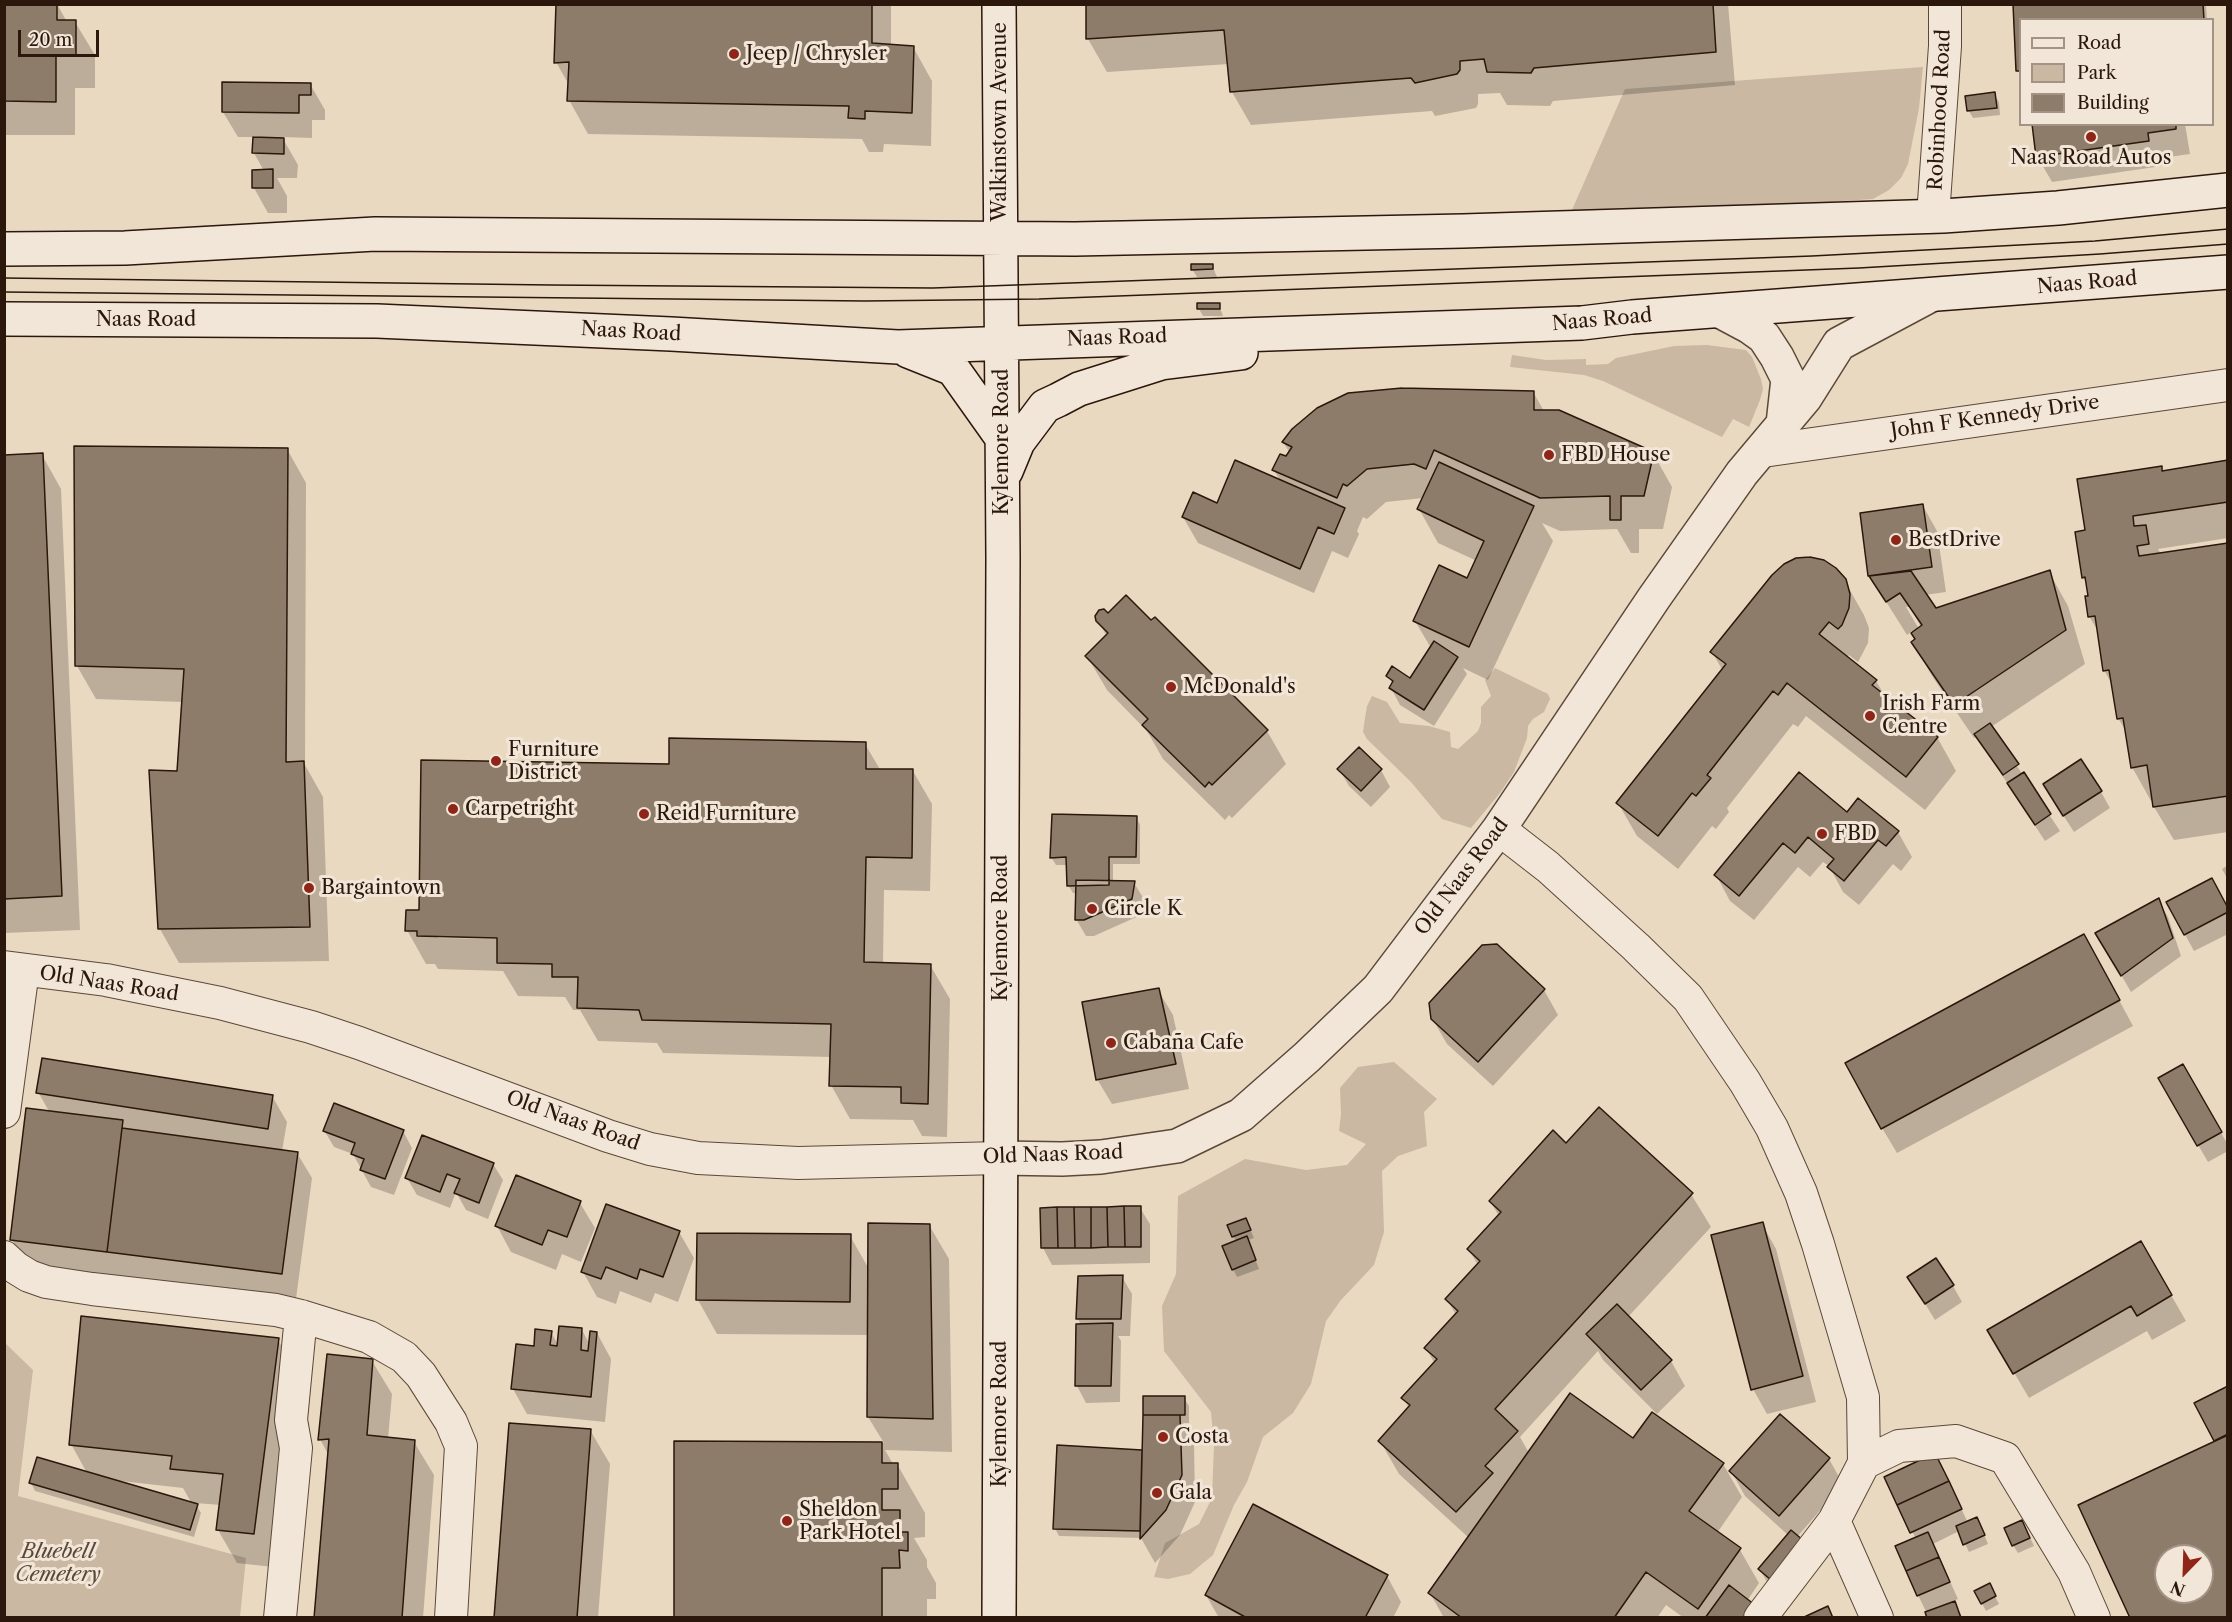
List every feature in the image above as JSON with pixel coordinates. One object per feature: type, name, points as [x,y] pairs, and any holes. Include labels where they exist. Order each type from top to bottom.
[{"type":"main road","name":"Walkinstown Avenue","points":[[999,4],[1000,239]]},
{"type":"main road","points":[[4,249],[125,248],[375,234],[1000,239],[1439,232],[1933,216],[2058,208],[2228,190]]},
{"type":"main road","name":"Kylemore Road","points":[[999,1617],[1002,479],[1000,239]]},
{"type":"main road","name":"Naas Road","points":[[4,319],[376,321],[660,333],[898,347],[1582,323],[1632,317],[2228,272]]},
{"type":"main road","name":"Old Naas Road","points":[[1000,1158],[1101,1157],[1177,1146],[1241,1115],[1307,1057],[1378,989],[1499,829],[1654,598],[1743,473],[1805,398],[1839,344],[1929,296]]},
{"type":"main road","points":[[1720,311],[1764,337],[1777,357],[1788,378],[1784,424]]},
{"type":"main road","points":[[1002,479],[1017,442],[1045,406],[1079,389],[1161,363],[1265,350],[1340,345],[1409,329]]},
{"type":"main road","points":[[898,347],[953,369],[1002,438]]},
{"type":"street","name":"Robinhood Road","points":[[1933,216],[1945,46],[1945,4]]},
{"type":"street","name":"John F Kennedy Drive","points":[[1763,450],[2228,385]]},
{"type":"street","points":[[1499,829],[1566,883],[1688,998],[1745,1082],[1772,1128],[1801,1193],[1827,1272],[1863,1397],[1864,1462],[1833,1521],[1760,1617]]},
{"type":"street","points":[[4,1112],[14,969]]},
{"type":"street","name":"Old Naas Road","points":[[14,969],[106,980],[220,1003],[311,1028],[380,1051],[608,1136],[650,1149],[698,1158],[798,1164],[1000,1158]]},
{"type":"street","points":[[4,1257],[29,1276],[46,1282],[276,1310],[301,1316],[369,1337],[404,1357],[421,1375],[452,1422],[461,1446],[451,1617]]},
{"type":"street","points":[[280,1617],[296,1448],[291,1420],[301,1316]]},
{"type":"street","points":[[1864,1462],[1899,1446],[1956,1441],[2005,1458],[2074,1572],[2094,1617]]},
{"type":"street","points":[[1833,1521],[1877,1617]]},
{"type":"green space","points":[[1923,67],[1919,108],[1908,164],[1901,178],[1889,190],[1873,199],[1568,219],[1625,89]]},
{"type":"green space","points":[[1707,345],[1746,350],[1752,357],[1763,389],[1749,427],[1733,419],[1722,437],[1603,381],[1584,375],[1510,367],[1512,355],[1546,360],[1586,359],[1586,365],[1608,364],[1616,358],[1674,346]]},
{"type":"green space","points":[[1495,668],[1548,694],[1550,699],[1544,712],[1533,719],[1528,726],[1527,738],[1514,772],[1471,828],[1442,819],[1411,782],[1367,739],[1363,732],[1365,718],[1372,696],[1387,702],[1400,723],[1429,726],[1450,732],[1451,747],[1458,749],[1478,731],[1481,723],[1481,707],[1491,696],[1485,680]]},
{"type":"green space","points":[[1394,1062],[1437,1099],[1424,1112],[1427,1146],[1398,1156],[1382,1171],[1384,1232],[1374,1265],[1341,1300],[1326,1321],[1311,1384],[1293,1413],[1263,1437],[1247,1482],[1234,1505],[1213,1555],[1190,1574],[1168,1579],[1154,1577],[1165,1543],[1199,1524],[1212,1498],[1214,1444],[1211,1412],[1164,1351],[1162,1306],[1176,1274],[1178,1196],[1245,1159],[1306,1170],[1347,1165],[1366,1144],[1339,1131],[1340,1088],[1358,1067]]},
{"type":"green space","name":"Bluebell Cemetery","points":[[4,1342],[33,1370],[18,1496],[246,1558],[240,1617],[5,1617]]},
{"type":"building","points":[[4,4],[57,4],[57,20],[76,20],[76,55],[56,55],[56,102],[4,101]]},
{"type":"building","name":"Jeep / Chrysler","points":[[556,4],[872,4],[872,43],[914,46],[912,113],[865,111],[865,119],[848,118],[849,106],[567,101],[569,62],[554,63]]},
{"type":"building","points":[[1086,4],[1713,4],[1716,52],[1534,68],[1531,73],[1487,72],[1484,59],[1460,61],[1460,70],[1457,74],[1415,83],[1411,78],[1230,92],[1224,30],[1086,39]]},
{"type":"building","points":[[2013,4],[2203,4],[2204,18],[2019,18],[2019,71],[2016,71]]},
{"type":"building","points":[[222,82],[311,83],[311,95],[299,95],[299,113],[222,112]]},
{"type":"building","points":[[1995,92],[1997,108],[1967,111],[1965,96]]},
{"type":"building","name":"Naas Road Autos","points":[[2032,126],[2176,126],[2176,129],[2148,133],[2149,141],[2036,157]]},
{"type":"building","points":[[253,137],[284,138],[284,154],[252,153]]},
{"type":"building","points":[[273,169],[273,188],[252,188],[252,170]]},
{"type":"building","points":[[1191,264],[1213,264],[1213,269],[1191,270]]},
{"type":"building","points":[[1197,303],[1220,303],[1220,309],[1197,309]]},
{"type":"building","name":"FBD House","points":[[1402,388],[1534,391],[1534,410],[1559,410],[1654,452],[1644,496],[1621,496],[1621,520],[1610,520],[1610,496],[1540,498],[1434,450],[1426,469],[1414,464],[1367,469],[1347,486],[1343,484],[1337,498],[1272,470],[1280,454],[1286,456],[1292,447],[1282,442],[1292,429],[1317,408],[1348,393]]},
{"type":"building","points":[[74,446],[288,448],[286,762],[304,761],[310,927],[158,929],[149,770],[177,771],[184,669],[75,666]]},
{"type":"building","points":[[43,453],[62,896],[4,899],[4,455]]},
{"type":"building","points":[[1235,460],[1345,508],[1334,534],[1318,527],[1300,569],[1182,517],[1193,492],[1217,503]]},
{"type":"building","points":[[2228,460],[2228,502],[2133,516],[2134,526],[2146,525],[2149,544],[2137,546],[2139,556],[2228,543],[2228,796],[2153,807],[2147,765],[2131,768],[2123,718],[2117,719],[2109,670],[2103,671],[2095,616],[2088,617],[2085,596],[2088,596],[2085,577],[2082,578],[2075,532],[2085,530],[2077,479],[2162,466],[2162,471]]},
{"type":"building","points":[[1439,462],[1534,506],[1469,647],[1413,621],[1439,565],[1467,578],[1484,541],[1417,509]]},
{"type":"building","name":"BestDrive","points":[[1923,504],[1932,567],[1868,576],[1860,513]]},
{"type":"building","name":"Irish Farm Centre","points":[[1810,557],[1824,560],[1836,568],[1846,579],[1850,594],[1849,608],[1842,625],[1838,629],[1829,622],[1819,634],[1877,680],[1872,685],[1938,737],[1906,777],[1787,683],[1778,695],[1773,691],[1707,775],[1711,778],[1696,796],[1692,793],[1658,836],[1616,803],[1726,664],[1710,652],[1772,575],[1784,564],[1796,558]]},
{"type":"building","points":[[2050,570],[2066,630],[1954,705],[1911,642],[1915,639],[1911,633],[1922,625],[1900,593],[1886,602],[1869,576],[1911,571],[1936,608]]},
{"type":"building","name":"McDonald's","points":[[1126,595],[1151,620],[1155,617],[1268,730],[1212,785],[1209,782],[1205,787],[1142,725],[1148,719],[1085,656],[1108,633],[1096,621],[1095,616],[1099,610],[1104,609],[1108,613]]},
{"type":"building","points":[[1434,641],[1458,657],[1424,710],[1389,688],[1393,681],[1386,676],[1392,666],[1410,678]]},
{"type":"building","points":[[1990,723],[2019,764],[2003,775],[1974,734]]},
{"type":"building","points":[[669,738],[866,742],[866,769],[913,769],[912,858],[866,857],[864,962],[931,964],[928,1104],[901,1103],[901,1087],[829,1086],[831,1024],[642,1020],[639,1010],[577,1008],[578,977],[552,977],[552,964],[497,963],[497,938],[417,936],[417,931],[405,931],[406,910],[419,910],[421,760],[669,764]]},
{"type":"building","points":[[1359,747],[1382,769],[1361,791],[1337,769]]},
{"type":"building","points":[[2081,759],[2102,791],[2063,816],[2043,784]]},
{"type":"building","name":"FBD","points":[[1799,772],[1847,812],[1858,798],[1899,831],[1886,846],[1878,840],[1844,881],[1827,867],[1834,859],[1808,837],[1795,853],[1783,843],[1739,896],[1714,875]]},
{"type":"building","points":[[2024,772],[2051,814],[2035,825],[2007,783]]},
{"type":"building","points":[[1052,814],[1137,816],[1136,857],[1109,857],[1109,885],[1067,886],[1066,857],[1050,858]]},
{"type":"building","points":[[2212,878],[2228,912],[2184,935],[2166,902]]},
{"type":"building","name":"Circle K","points":[[1076,880],[1135,881],[1132,899],[1084,920],[1075,920]]},
{"type":"building","points":[[2159,898],[2173,938],[2121,976],[2095,933]]},
{"type":"building","points":[[2084,934],[2120,1000],[1881,1129],[1845,1063]]},
{"type":"building","points":[[1497,944],[1545,989],[1478,1062],[1431,1019],[1429,1003],[1482,945]]},
{"type":"building","points":[[1159,988],[1176,1064],[1096,1080],[1082,1002]]},
{"type":"building","points":[[42,1058],[273,1095],[268,1129],[36,1093]]},
{"type":"building","points":[[2183,1064],[2222,1132],[2197,1146],[2158,1078]]},
{"type":"building","points":[[334,1103],[404,1130],[385,1179],[360,1170],[364,1159],[351,1154],[355,1143],[323,1131]]},
{"type":"building","points":[[1599,1107],[1693,1193],[1495,1409],[1518,1431],[1485,1466],[1493,1473],[1456,1512],[1378,1441],[1410,1405],[1401,1398],[1437,1359],[1424,1348],[1458,1311],[1445,1299],[1480,1261],[1467,1249],[1501,1212],[1489,1201],[1553,1130],[1566,1143]]},
{"type":"building","points":[[26,1108],[123,1120],[107,1252],[10,1240]]},
{"type":"building","points":[[122,1128],[298,1152],[282,1274],[107,1252]]},
{"type":"building","points":[[422,1135],[494,1163],[479,1203],[454,1193],[460,1179],[447,1174],[440,1192],[405,1178]]},
{"type":"building","points":[[516,1175],[581,1201],[567,1237],[548,1230],[542,1245],[495,1226]]},
{"type":"building","points":[[606,1204],[680,1231],[663,1277],[640,1269],[637,1279],[606,1267],[601,1279],[581,1272]]},
{"type":"building","points":[[1124,1206],[1141,1206],[1141,1247],[1125,1247]]},
{"type":"building","points":[[1124,1206],[1125,1247],[1108,1247],[1107,1207]]},
{"type":"building","points":[[1057,1207],[1058,1248],[1041,1248],[1040,1208]]},
{"type":"building","points":[[1057,1207],[1074,1207],[1075,1248],[1058,1248]]},
{"type":"building","points":[[1074,1207],[1091,1207],[1091,1248],[1075,1248]]},
{"type":"building","points":[[1091,1207],[1107,1207],[1108,1247],[1091,1248]]},
{"type":"building","points":[[1246,1218],[1251,1230],[1232,1237],[1227,1225]]},
{"type":"building","points":[[1763,1222],[1803,1376],[1751,1390],[1711,1235]]},
{"type":"building","points":[[868,1223],[930,1224],[933,1419],[867,1417]]},
{"type":"building","points":[[697,1233],[851,1234],[850,1302],[696,1300]]},
{"type":"building","points":[[1247,1236],[1256,1260],[1232,1270],[1222,1246]]},
{"type":"building","points":[[2141,1241],[2172,1295],[2137,1316],[2131,1306],[2013,1374],[1987,1330]]},
{"type":"building","points":[[1936,1258],[1954,1285],[1925,1304],[1907,1277]]},
{"type":"building","points":[[1123,1275],[1121,1319],[1076,1319],[1078,1276]]},
{"type":"building","points":[[1617,1304],[1672,1360],[1641,1390],[1586,1334]]},
{"type":"building","points":[[81,1316],[279,1338],[254,1534],[216,1530],[223,1474],[170,1469],[172,1456],[69,1445]]},
{"type":"building","points":[[1113,1323],[1111,1386],[1075,1386],[1076,1324]]},
{"type":"building","points":[[559,1326],[582,1328],[581,1350],[588,1351],[590,1331],[597,1332],[591,1397],[511,1389],[516,1344],[534,1346],[535,1329],[552,1331],[550,1345],[557,1346]]},
{"type":"building","points":[[327,1354],[373,1359],[367,1435],[415,1440],[402,1618],[314,1618],[329,1439],[318,1440]]},
{"type":"building","points":[[2228,1386],[2228,1434],[2214,1441],[2194,1403]]},
{"type":"building","points":[[1570,1393],[1633,1438],[1652,1412],[1724,1463],[1689,1511],[1741,1548],[1698,1609],[1646,1572],[1614,1618],[1462,1618],[1428,1593]]},
{"type":"building","points":[[1143,1396],[1185,1396],[1185,1415],[1143,1415]]},
{"type":"building","points":[[1780,1414],[1830,1458],[1779,1516],[1729,1471]]},
{"type":"building","name":"Gala","points":[[1143,1415],[1180,1415],[1182,1475],[1166,1510],[1140,1539]]},
{"type":"building","points":[[509,1423],[591,1429],[577,1618],[494,1618]]},
{"type":"building","points":[[2228,1435],[2228,1618],[2130,1618],[2078,1505]]},
{"type":"building","name":"Sheldon Park Hotel","points":[[674,1441],[882,1442],[882,1463],[898,1463],[898,1489],[882,1489],[882,1510],[900,1510],[900,1532],[908,1532],[908,1551],[899,1550],[900,1568],[882,1568],[882,1618],[674,1618]]},
{"type":"building","points":[[1057,1445],[1142,1450],[1140,1531],[1053,1529]]},
{"type":"building","points":[[1935,1453],[1949,1481],[1897,1505],[1884,1477]]},
{"type":"building","points":[[37,1457],[198,1504],[190,1530],[29,1483]]},
{"type":"building","points":[[1949,1481],[1962,1509],[1910,1533],[1897,1505]]},
{"type":"building","points":[[1253,1504],[1388,1575],[1365,1618],[1247,1618],[1205,1595]]},
{"type":"building","points":[[1977,1517],[1985,1535],[1963,1545],[1956,1526]]},
{"type":"building","points":[[2022,1520],[2030,1538],[2012,1546],[2004,1528]]},
{"type":"building","points":[[1791,1530],[1810,1546],[1777,1585],[1758,1569]]},
{"type":"building","points":[[1928,1532],[1939,1557],[1906,1571],[1895,1546]]},
{"type":"building","points":[[1939,1557],[1950,1582],[1917,1596],[1906,1571]]},
{"type":"building","points":[[1990,1583],[1996,1596],[1981,1604],[1974,1591]]},
{"type":"building","points":[[1729,1585],[1759,1608],[1753,1618],[1705,1618]]},
{"type":"building","points":[[1955,1601],[1961,1618],[1927,1618],[1925,1612]]},
{"type":"building","points":[[1828,1606],[1833,1618],[1802,1618]]},
{"type":"tram line","points":[[4,278],[933,288],[1812,256],[2095,241],[2228,229]]},
{"type":"tram line","points":[[4,292],[865,301],[1039,299],[1859,268],[2228,244]]},
{"type":"place","name":"Jeep / Chrysler","points":[[734,54]]},
{"type":"place","name":"Naas Road Autos","points":[[2091,137]]},
{"type":"place","name":"FBD House","points":[[1549,455]]},
{"type":"place","name":"BestDrive","points":[[1896,540]]},
{"type":"place","name":"McDonald's","points":[[1171,687]]},
{"type":"place","name":"Irish Farm Centre","points":[[1870,716]]},
{"type":"place","name":"Furniture District","points":[[496,761]]},
{"type":"place","name":"Carpetright","points":[[453,809]]},
{"type":"place","name":"Reid Furniture","points":[[644,814]]},
{"type":"place","name":"FBD","points":[[1822,834]]},
{"type":"place","name":"Bargaintown","points":[[309,888]]},
{"type":"place","name":"Circle K","points":[[1092,909]]},
{"type":"place","name":"Cabaña Cafe","points":[[1111,1043]]},
{"type":"place","name":"Costa","points":[[1163,1437]]},
{"type":"place","name":"Gala","points":[[1157,1493]]},
{"type":"place","name":"Sheldon Park Hotel","points":[[787,1521]]}]
